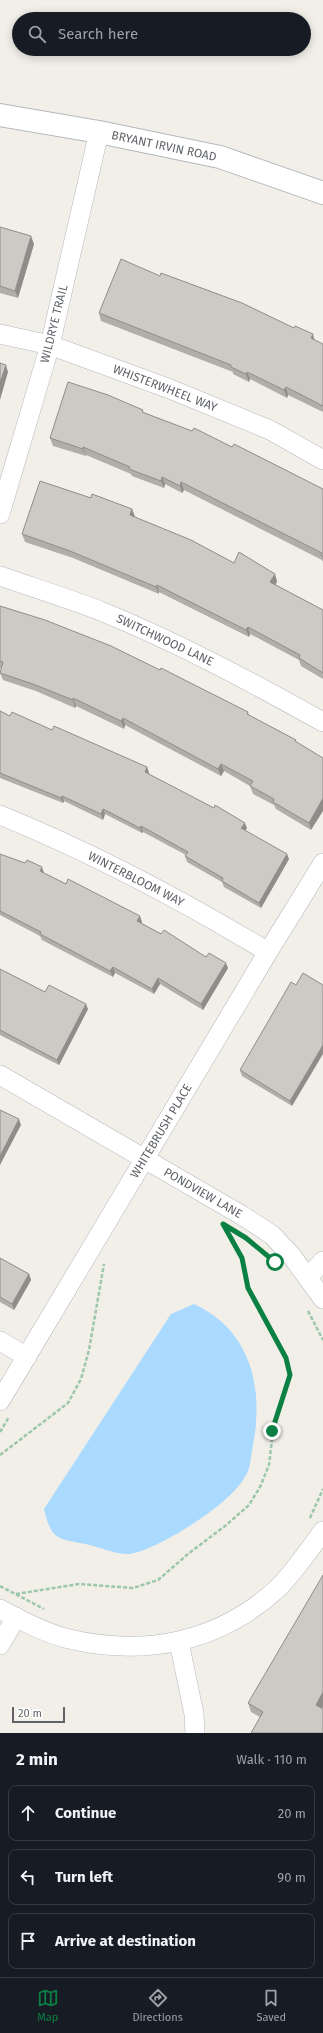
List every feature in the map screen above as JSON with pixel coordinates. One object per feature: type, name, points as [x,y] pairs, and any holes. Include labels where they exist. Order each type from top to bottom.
[{"type":"street","name":"BRYANT IRVIN ROAD","points":[[0,115],[99,132],[220,157],[323,193]]},
{"type":"street","name":"WILDRYE TRAIL","points":[[0,514],[50,345],[99,132]]},
{"type":"street","name":"WHISTERWHEEL WAY","points":[[0,334],[50,345],[170,389],[270,430],[323,460]]},
{"type":"street","name":"SWITCHWOOD LANE","points":[[0,576],[102,612],[172,642],[227,669],[323,722]]},
{"type":"street","name":"WINTERBLOOM WAY","points":[[0,815],[106,862],[176,899],[268,952]]},
{"type":"street","name":"WHITEBRUSH PLACE","points":[[6,1407],[26,1358],[144,1158],[323,863]]},
{"type":"street","name":"PONDVIEW LANE","points":[[0,1075],[243,1216],[272,1235],[291,1255],[323,1299]]},
{"type":"street","points":[[308,1277],[323,1261]]},
{"type":"street","points":[[0,1341],[26,1358]]},
{"type":"street","points":[[0,1645],[8,1613],[35,1627],[69,1639],[143,1647],[179,1642],[209,1633],[245,1614],[278,1588],[304,1558],[315,1527]]},
{"type":"street","points":[[179,1642],[194,1714],[195,1733]]},
{"type":"path","points":[[16,1594],[79,1584],[133,1588],[158,1580],[249,1505],[260,1487],[269,1465],[272,1431],[290,1375],[286,1358],[248,1288],[242,1258],[223,1224],[229,1228]]},
{"type":"path","points":[[0,1456],[68,1403],[81,1379],[89,1350],[98,1292],[106,1257],[98,1271]]},
{"type":"path","points":[[305,1305],[323,1340]]},
{"type":"path","points":[[0,1432],[6,1407]]},
{"type":"path","points":[[315,1527],[323,1489]]},
{"type":"path","points":[[0,1586],[49,1612]]},
{"type":"water","points":[[194,1304],[213,1315],[229,1329],[241,1345],[249,1363],[254,1382],[256,1424],[250,1465],[243,1480],[227,1498],[197,1521],[154,1546],[134,1553],[129,1554],[110,1551],[58,1537],[50,1528],[44,1509],[171,1314]]},
{"type":"building","points":[[0,227],[31,236],[15,291],[0,286]]},
{"type":"building","points":[[121,259],[160,276],[161,273],[242,303],[294,328],[295,326],[313,334],[311,338],[323,344],[323,406],[286,387],[284,390],[247,372],[246,374],[231,367],[231,365],[99,313]]},
{"type":"building","points":[[0,363],[6,365],[0,383]]},
{"type":"building","points":[[68,382],[108,395],[143,410],[142,412],[192,431],[194,428],[232,447],[234,444],[323,489],[323,557],[321,555],[322,553],[181,482],[180,486],[162,477],[161,481],[129,469],[130,467],[83,447],[83,449],[50,438]]},
{"type":"building","points":[[40,481],[91,498],[92,494],[132,509],[130,515],[191,540],[234,563],[239,552],[275,574],[270,582],[323,610],[323,673],[299,658],[300,655],[248,627],[246,630],[157,585],[156,587],[70,551],[22,534]]},
{"type":"building","points":[[0,606],[45,620],[111,646],[160,670],[161,668],[248,712],[247,714],[296,740],[295,741],[323,758],[323,798],[309,823],[273,802],[274,799],[250,786],[253,781],[221,764],[218,769],[123,718],[121,721],[73,698],[73,700],[0,673],[3,662],[0,661]]},
{"type":"building","points":[[0,711],[10,716],[12,712],[52,730],[54,726],[147,767],[145,772],[214,808],[215,805],[245,823],[241,828],[287,854],[259,903],[222,881],[223,878],[185,856],[188,852],[141,826],[140,828],[103,809],[101,814],[62,796],[61,798],[0,773]]},
{"type":"building","points":[[0,854],[25,863],[27,860],[42,867],[40,871],[66,884],[68,879],[140,916],[137,921],[161,934],[164,930],[206,957],[209,953],[226,963],[201,1004],[158,978],[152,989],[113,967],[110,971],[0,911]]},
{"type":"building","points":[[0,969],[45,992],[49,985],[86,1004],[57,1060],[0,1030]]},
{"type":"building","points":[[303,973],[323,985],[323,1045],[290,1101],[240,1070],[291,982],[296,985]]},
{"type":"building","points":[[0,1110],[19,1119],[0,1156]]},
{"type":"building","points":[[0,1258],[29,1274],[12,1304],[0,1297]]},
{"type":"building","points":[[323,1575],[323,1692],[316,1705],[323,1709],[323,1733],[251,1733],[263,1712],[248,1703]]},
{"type":"route","points":[[272,1431],[290,1375],[286,1358],[248,1288],[242,1258],[227,1234],[223,1224],[246,1238],[275,1262]]}]
